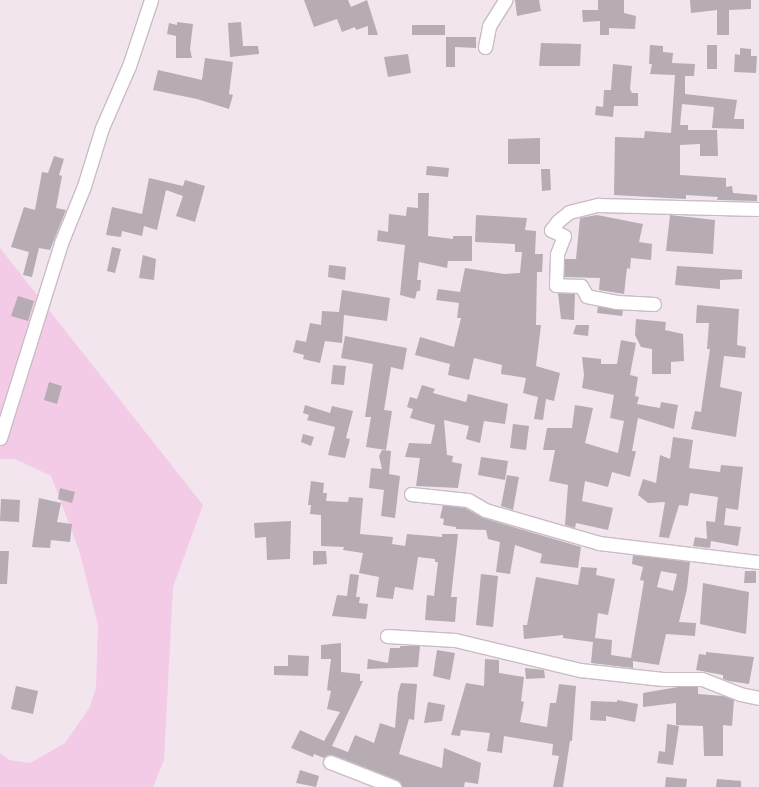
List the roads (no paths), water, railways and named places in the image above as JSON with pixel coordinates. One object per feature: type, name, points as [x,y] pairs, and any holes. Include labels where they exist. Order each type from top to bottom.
[{"type":"street","points":[[0,438],[61,243],[84,186],[102,128],[129,66],[151,0]]},
{"type":"street","points":[[485,47],[489,26],[505,0]]},
{"type":"street","points":[[654,304],[617,302],[587,296],[581,286],[556,285],[557,254],[564,236],[551,230],[558,221],[570,212],[598,205],[759,209]]},
{"type":"street","points":[[411,494],[468,500],[485,510],[599,543],[759,562]]},
{"type":"street","points":[[387,636],[455,640],[580,670],[663,679],[702,679],[740,694],[759,698]]},
{"type":"street","points":[[330,762],[394,787]]}]
